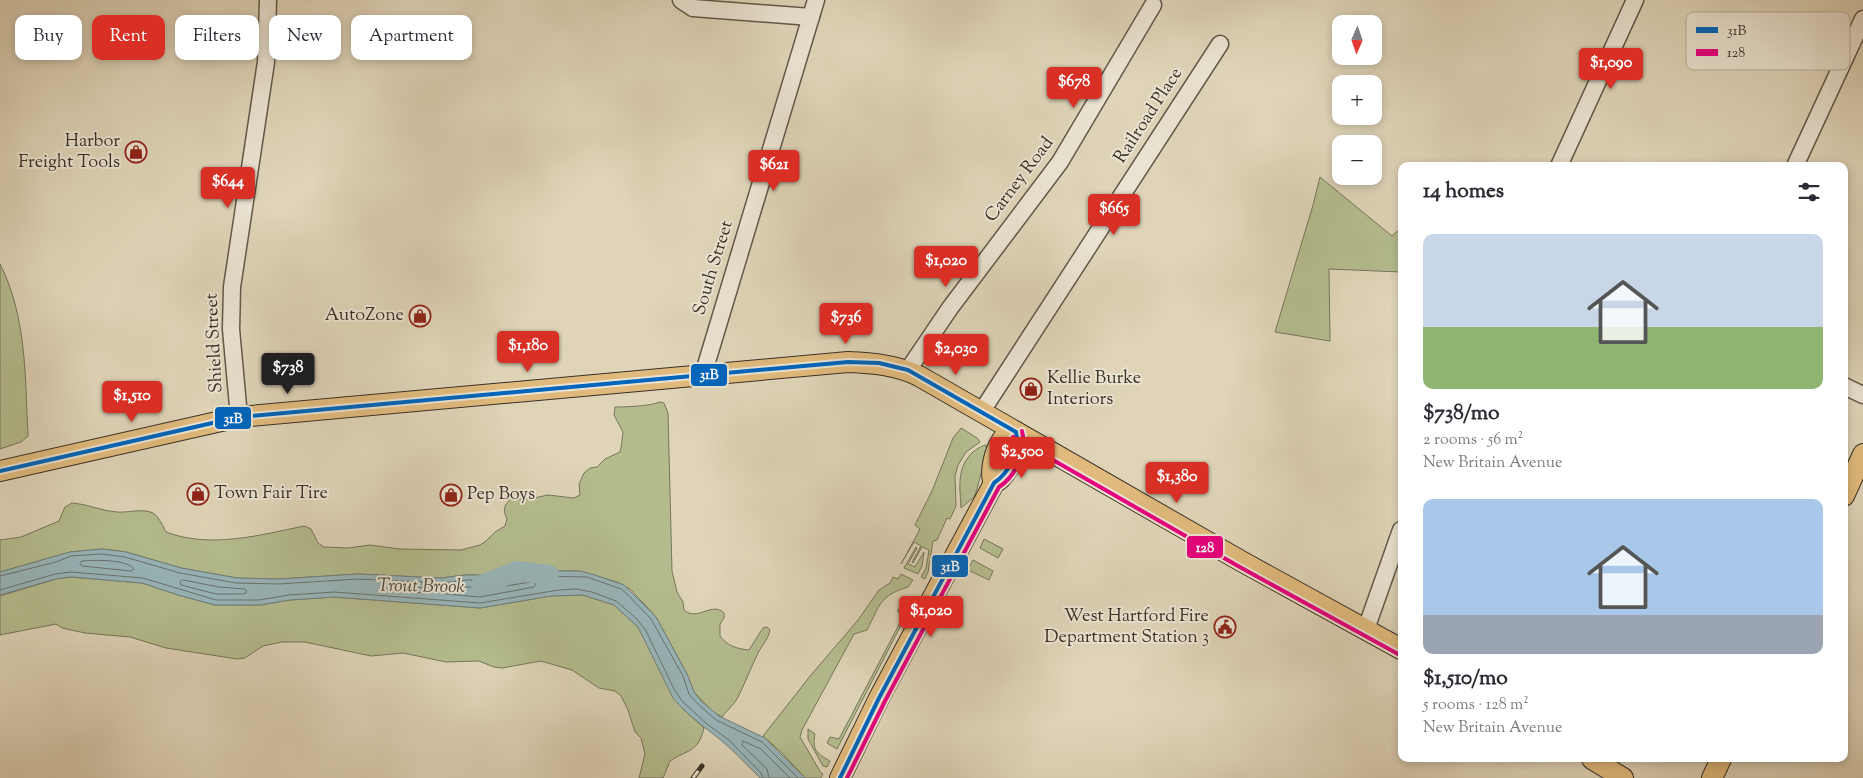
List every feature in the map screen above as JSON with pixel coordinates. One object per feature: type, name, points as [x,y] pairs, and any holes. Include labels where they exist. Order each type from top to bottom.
[{"type":"main road","points":[[0,471],[239,416],[848,362],[879,364],[908,370],[1242,561],[1398,647]]},
{"type":"main road","points":[[840,778],[879,698],[994,483],[991,477],[991,468],[1002,440],[1016,432]]},
{"type":"main road","points":[[1848,487],[1863,454]]},
{"type":"main road","points":[[1597,762],[1623,778]]},
{"type":"main road","points":[[1712,778],[1720,762]]},
{"type":"street","name":"Shield Street","points":[[239,416],[231,329],[232,286],[266,62],[268,0]]},
{"type":"street","points":[[681,0],[693,8],[810,17]]},
{"type":"street","name":"South Street","points":[[702,375],[816,0]]},
{"type":"street","points":[[1561,162],[1635,0]]},
{"type":"street","name":"Carney Road","points":[[908,370],[950,308],[1060,162],[1153,5]]},
{"type":"street","points":[[1850,47],[1863,19]]},
{"type":"street","name":"Railroad Place","points":[[982,411],[1220,44]]},
{"type":"street","points":[[1797,162],[1839,70]]},
{"type":"street","points":[[1848,388],[1863,395]]},
{"type":"street","points":[[1366,629],[1398,538]]},
{"type":"green space","points":[[1320,177],[1392,236],[1398,231],[1398,272],[1329,269],[1330,341],[1275,332]]},
{"type":"green space","points":[[0,264],[9,284],[20,326],[25,370],[28,436],[21,442],[0,449]]},
{"type":"green space","points":[[664,403],[668,413],[672,571],[684,610],[694,614],[715,609],[724,613],[724,618],[720,624],[720,636],[729,645],[741,649],[749,650],[763,628],[767,627],[770,630],[756,656],[738,698],[722,717],[712,711],[694,692],[687,674],[656,617],[630,589],[617,582],[580,571],[534,571],[505,575],[465,575],[441,578],[358,574],[279,579],[237,578],[181,568],[126,552],[102,549],[70,552],[0,572],[0,540],[21,537],[59,521],[65,507],[72,503],[117,512],[140,511],[153,513],[161,522],[166,532],[200,540],[235,539],[304,526],[311,529],[318,543],[324,547],[348,548],[370,545],[400,549],[461,550],[480,545],[505,526],[507,519],[504,508],[511,499],[529,499],[548,495],[574,498],[580,495],[579,484],[584,473],[590,468],[597,467],[605,459],[620,452],[623,432],[614,415],[615,407]]},
{"type":"green space","points":[[961,428],[980,442],[966,452],[958,465],[955,476],[956,506],[950,519],[947,518],[937,540],[933,541],[925,579],[921,577],[926,568],[929,550],[922,547],[913,563],[921,546],[914,542],[901,564],[920,529],[915,525],[932,491],[953,438]]},
{"type":"green space","points":[[986,445],[987,451],[974,497],[961,508],[961,471],[973,452]]},
{"type":"green space","points":[[984,539],[1003,549],[998,558],[980,548]]},
{"type":"green space","points":[[916,547],[908,564],[915,567],[924,552],[922,566],[918,574],[904,568]]},
{"type":"green space","points":[[973,560],[993,571],[989,580],[968,570]]},
{"type":"green space","points":[[901,574],[913,580],[908,587],[891,594],[882,602],[867,630],[854,634],[802,730],[800,737],[823,774],[821,778],[805,778],[763,736],[811,675],[858,620],[879,590],[890,583],[893,577],[898,579]]},
{"type":"green space","points":[[71,577],[142,583],[215,605],[260,605],[290,600],[334,597],[480,608],[551,596],[583,595],[614,605],[638,627],[670,691],[684,710],[704,728],[699,742],[695,746],[670,761],[663,778],[639,778],[645,754],[641,738],[635,732],[621,696],[615,691],[599,688],[572,670],[541,661],[502,668],[479,661],[446,662],[403,653],[371,656],[305,642],[282,642],[263,646],[245,658],[237,659],[166,648],[130,637],[85,633],[62,628],[56,624],[0,635],[0,596],[56,579]]},
{"type":"green space","points":[[912,604],[837,749],[827,743],[830,737],[839,739],[904,615],[898,612],[898,609]]},
{"type":"green space","points":[[808,729],[815,734],[814,744],[816,750],[821,756],[830,761],[827,767],[823,766],[808,739]]},
{"type":"water","points":[[102,549],[126,552],[181,568],[237,578],[279,579],[358,574],[441,578],[542,571],[580,571],[595,575],[624,585],[656,617],[687,674],[694,692],[701,701],[719,716],[765,738],[805,778],[760,778],[733,751],[691,716],[673,698],[638,627],[614,605],[583,595],[551,596],[480,608],[334,597],[290,600],[260,605],[215,605],[142,583],[71,577],[56,579],[0,595],[0,572],[70,552]]},
{"type":"waterway","name":"Trout Brook","points":[[481,585],[517,571],[549,575]]},
{"type":"railway","points":[[693,778],[702,766]]},
{"type":"transit line","name":"31B","points":[[0,471],[239,417],[848,362],[879,363],[908,370],[1016,432],[1015,454],[1005,473],[994,483],[879,698],[840,778]]},
{"type":"transit line","name":"128","points":[[847,778],[885,701],[999,487],[1015,470],[1023,447],[1022,431]]},
{"type":"transit line","name":"128","points":[[1013,437],[1238,566],[1398,654]]},
{"type":"place","name":"Harbor Freight Tools","points":[[136,152]]},
{"type":"place","name":"AutoZone","points":[[420,316]]},
{"type":"place","name":"Kellie Burke Interiors","points":[[1031,389]]},
{"type":"place","name":"Town Fair Tire","points":[[198,494]]},
{"type":"place","name":"Pep Boys","points":[[451,495]]},
{"type":"place","name":"West Hartford Fire Department Station 3","points":[[1225,627]]}]
